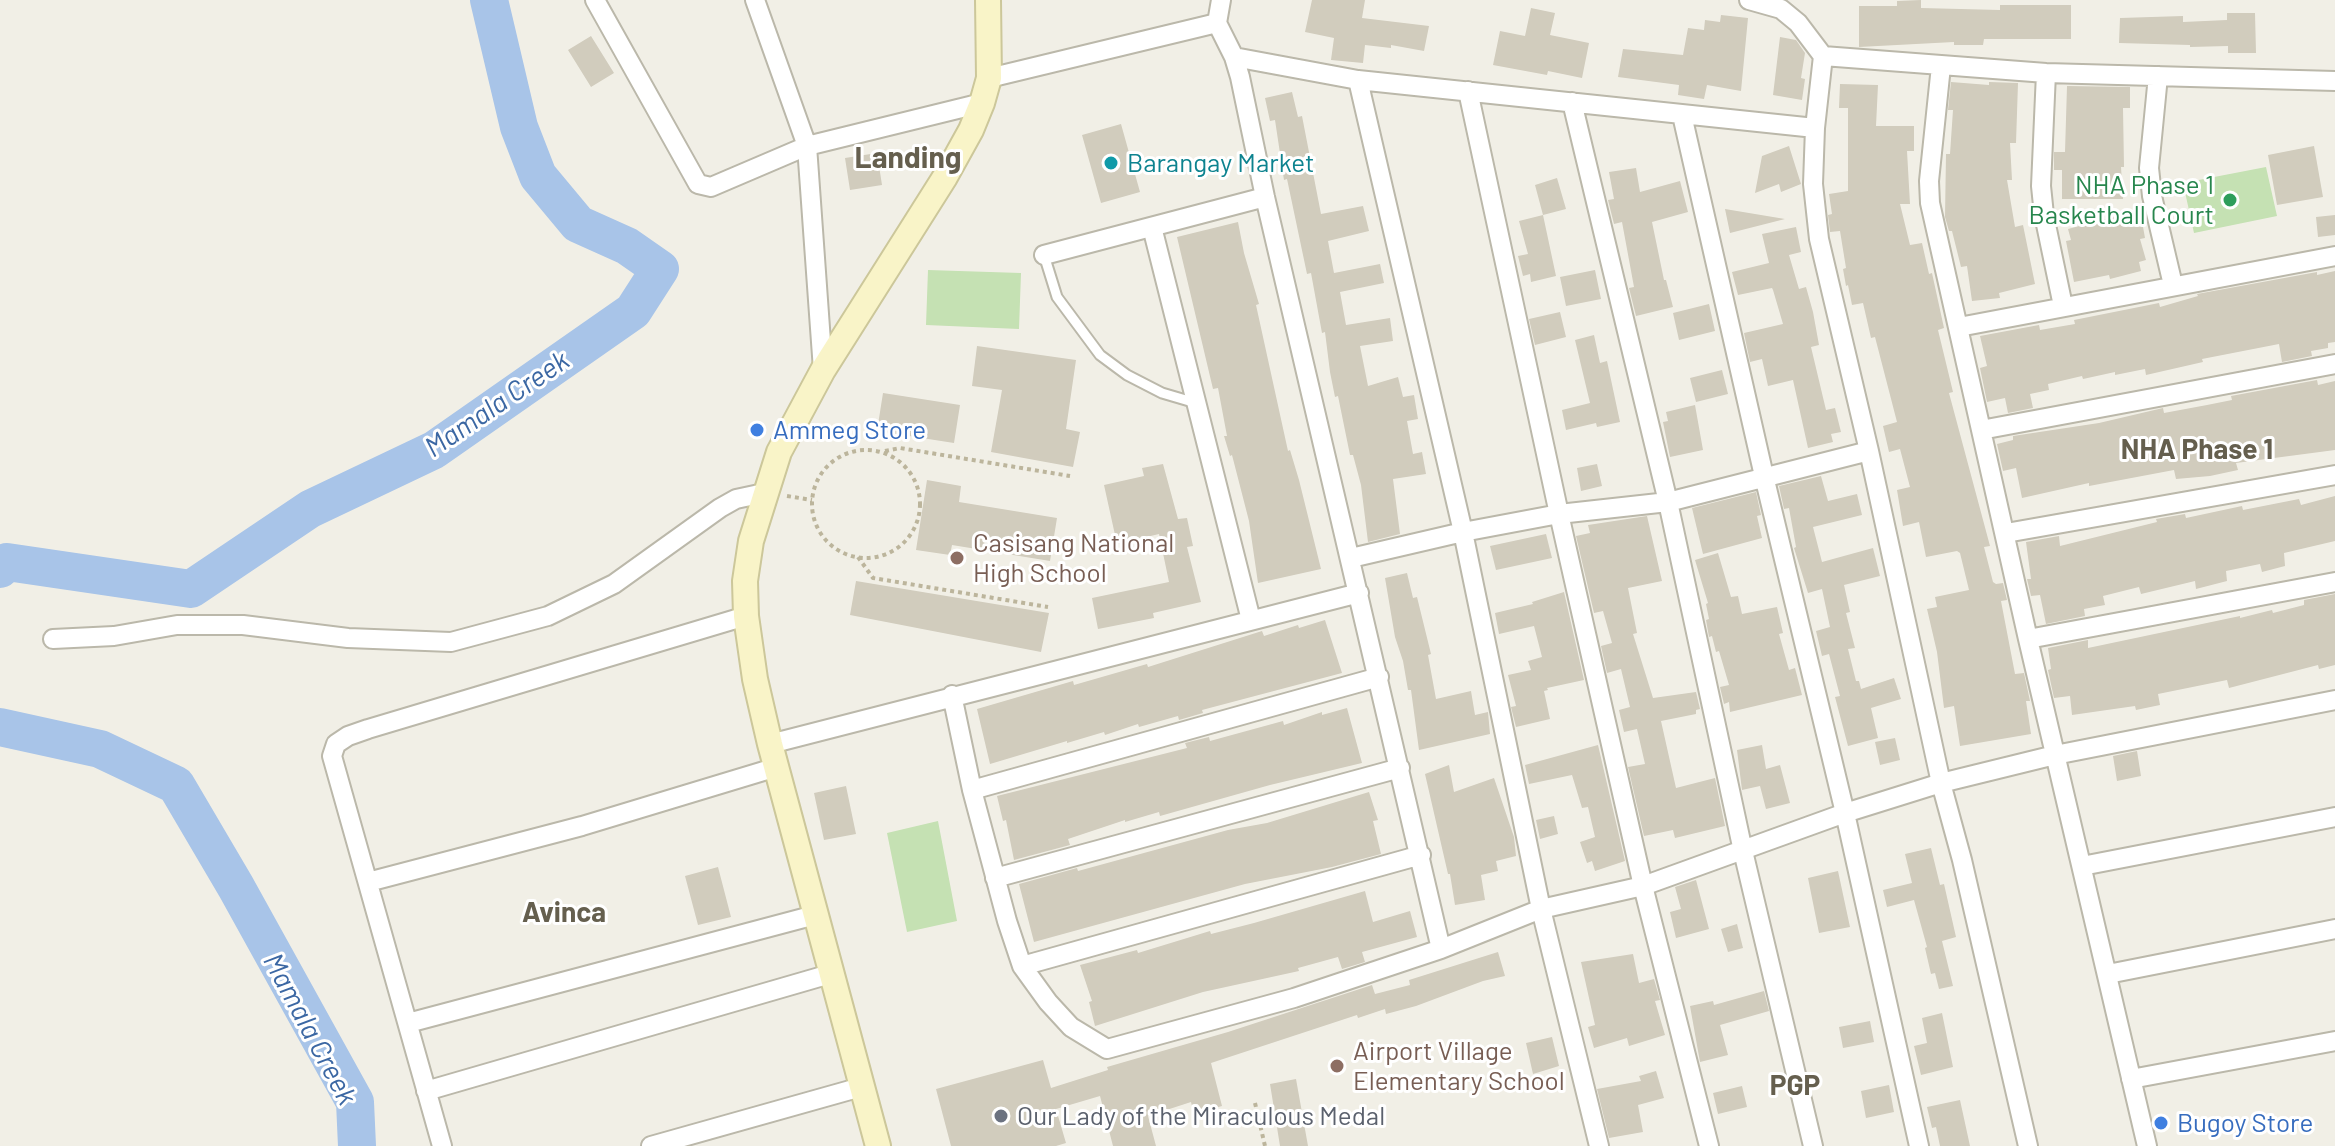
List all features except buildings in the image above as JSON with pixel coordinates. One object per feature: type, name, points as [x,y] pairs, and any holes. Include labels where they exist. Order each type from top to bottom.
[{"type":"main road","points":[[878,1146],[830,974],[755,679],[746,616],[745,581],[751,541],[779,452],[823,370],[945,177],[971,130],[989,78],[988,0]]},
{"type":"street","points":[[595,0],[698,184],[711,187],[807,146],[982,103]]},
{"type":"street","points":[[755,0],[807,146],[823,370]]},
{"type":"street","points":[[1221,0],[1217,23],[1234,57],[1441,949]]},
{"type":"street","points":[[1749,0],[1781,9],[1798,23],[1823,56],[1813,184],[1819,239],[1941,783],[1962,860],[2028,1146]]},
{"type":"street","points":[[989,78],[1217,23]]},
{"type":"street","points":[[1823,56],[2046,73],[2335,81]]},
{"type":"street","points":[[1234,57],[1358,80],[1815,128]]},
{"type":"street","points":[[1941,66],[1929,181],[1930,203],[2147,1146]]},
{"type":"street","points":[[2046,73],[2041,186],[2063,306]]},
{"type":"street","points":[[2158,76],[2149,168],[2152,196],[2173,285]]},
{"type":"street","points":[[1358,80],[1463,532],[1541,909],[1599,1146]]},
{"type":"street","points":[[1468,91],[1643,886],[1709,1146]]},
{"type":"street","points":[[1572,102],[1668,502],[1743,851],[1813,1146]]},
{"type":"street","points":[[1682,115],[1845,813],[1919,1146]]},
{"type":"street","points":[[1044,255],[1265,197]]},
{"type":"street","points":[[1152,227],[1251,620]]},
{"type":"street","points":[[1959,327],[2335,256]]},
{"type":"street","points":[[1981,430],[2335,364]]},
{"type":"street","points":[[1351,558],[1559,514],[1668,502],[1869,451]]},
{"type":"street","points":[[2006,533],[2335,475]]},
{"type":"street","points":[[53,639],[114,636],[177,625],[243,625],[348,638],[451,642],[548,616],[614,584],[720,508],[736,499],[764,493]]},
{"type":"street","points":[[2028,639],[2335,582]]},
{"type":"street","points":[[368,882],[582,826],[774,755],[952,695],[1359,593]]},
{"type":"street","points":[[442,1146],[332,756],[336,744],[348,736],[746,616]]},
{"type":"street","points":[[972,790],[1379,677]]},
{"type":"street","points":[[952,695],[972,790],[1022,966],[1071,1027],[1107,1049],[1294,998],[1441,949],[1541,909],[1643,886],[1845,813],[1941,783],[2055,755],[2335,700]]},
{"type":"street","points":[[995,878],[1400,768]]},
{"type":"street","points":[[2082,866],[2335,817]]},
{"type":"street","points":[[1022,966],[1421,855]]},
{"type":"street","points":[[408,1023],[815,915]]},
{"type":"street","points":[[2108,974],[2335,929]]},
{"type":"street","points":[[426,1091],[830,974]]},
{"type":"street","points":[[2131,1079],[2335,1041]]},
{"type":"street","points":[[651,1146],[861,1087]]},
{"type":"lane","points":[[1044,255],[1057,297],[1100,355],[1127,375],[1162,393],[1196,403]]},
{"type":"path","points":[[883,452],[900,448],[1070,476]]},
{"type":"path","points":[[867,449],[883,452],[909,470],[920,500],[919,516],[903,544],[889,553],[858,557],[842,553],[829,544],[813,516],[812,500],[824,470],[843,455],[867,449]]},
{"type":"path","points":[[858,557],[873,578],[1048,607]]},
{"type":"path","points":[[1255,1103],[1265,1146]]},
{"type":"green space","name":"NHA Phase 1 Basketball Court","points":[[2266,167],[2277,216],[2194,233],[2183,183]]},
{"type":"green space","points":[[928,270],[1021,273],[1019,329],[926,325]]},
{"type":"green space","points":[[938,821],[957,921],[907,932],[887,833]]},
{"type":"waterway","name":"Mamala Creek","points":[[0,569],[7,562],[191,589],[310,509],[434,450],[633,311],[660,269],[627,246],[578,224],[538,176],[519,127],[489,0]]},
{"type":"waterway","name":"Mamala Creek","points":[[0,727],[100,749],[176,785],[355,1102],[357,1146]]},
{"type":"place","name":"Barangay Market","points":[[1111,163]]},
{"type":"place","name":"NHA Phase 1 Basketball Court","points":[[2230,200]]},
{"type":"place","name":"Ammeg Store","points":[[757,430]]},
{"type":"place","name":"Casisang National High School","points":[[957,558]]},
{"type":"place","name":"Airport Village Elementary School","points":[[1337,1066]]},
{"type":"place","name":"Our Lady of the Miraculous Medal","points":[[1001,1116]]},
{"type":"place","name":"Bugoy Store","points":[[2161,1123]]},
{"type":"district","name":"Landing","points":[[908,158]]},
{"type":"district","name":"NHA Phase 1","points":[[2197,450]]},
{"type":"district","name":"Avinca","points":[[564,913]]},
{"type":"district","name":"PGP","points":[[1795,1086]]}]
